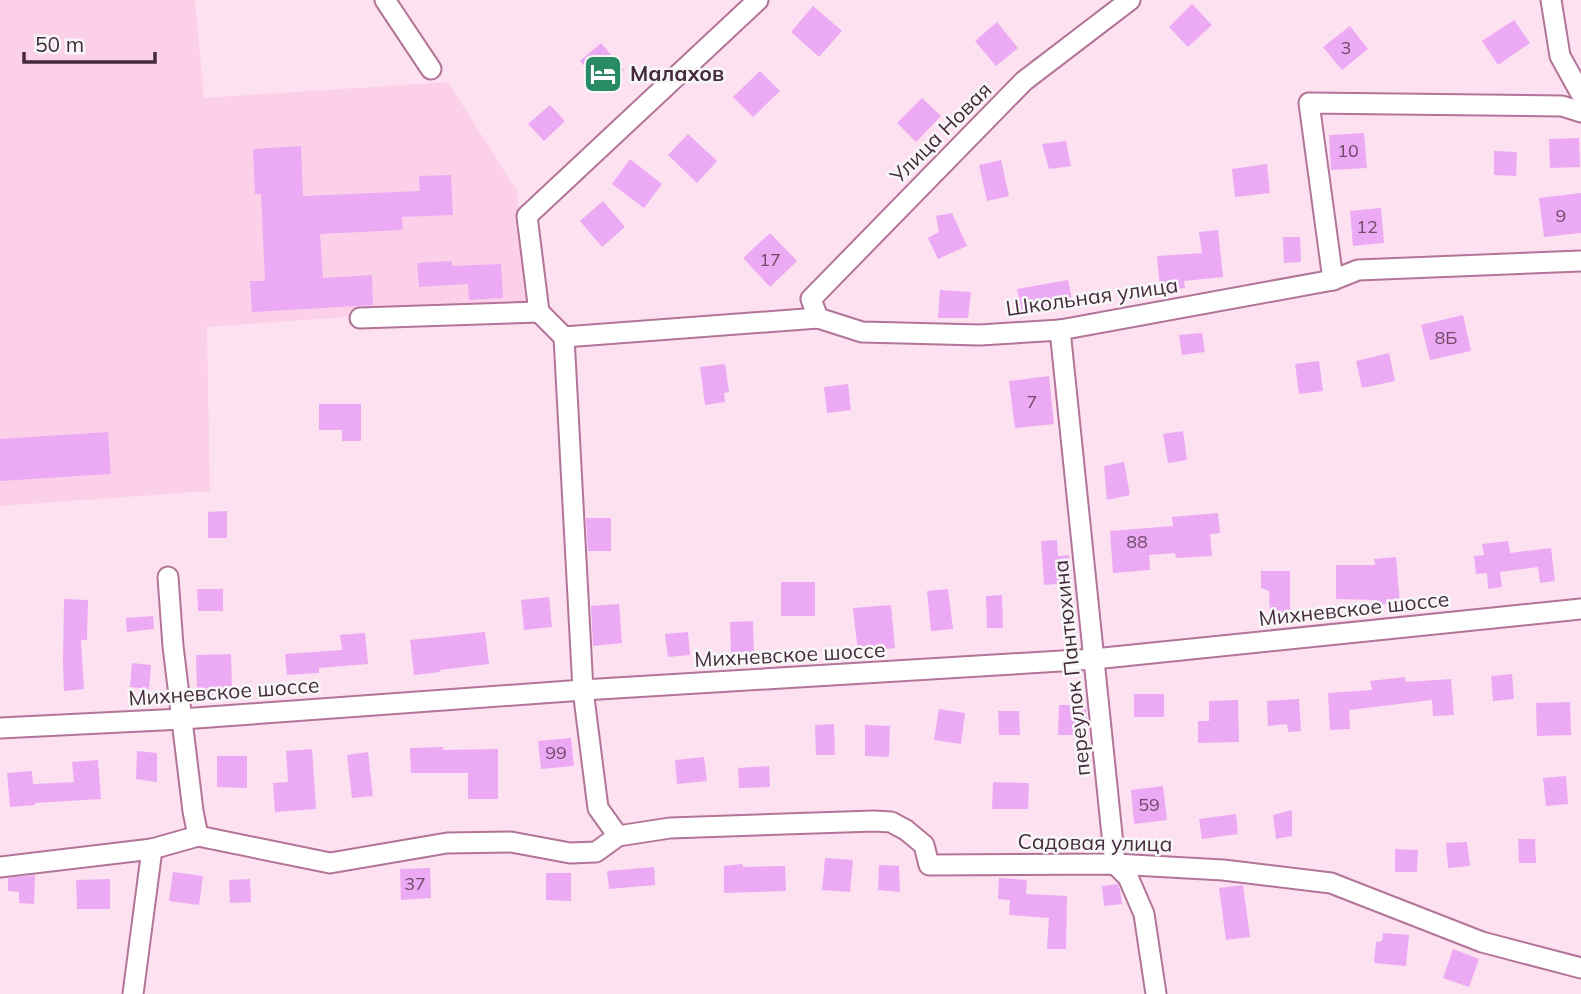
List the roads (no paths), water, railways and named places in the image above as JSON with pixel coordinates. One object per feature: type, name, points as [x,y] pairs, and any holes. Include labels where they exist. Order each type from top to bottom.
[{"type":"street","points":[[385,0],[431,69]]},
{"type":"street","points":[[0,867],[152,849],[198,836],[330,863],[447,843],[511,842],[570,853],[596,852],[618,836],[598,808],[583,690],[564,337],[539,313],[527,216],[758,0]]},
{"type":"street","name":"Улица Новая","points":[[818,318],[811,299],[939,167],[1024,81],[1130,0]]},
{"type":"street","points":[[1552,0],[1560,57],[1581,94]]},
{"type":"street","points":[[1333,281],[1309,103],[1562,106],[1581,112]]},
{"type":"street","name":"Школьная улица","points":[[564,337],[818,318],[862,331],[980,335],[1060,330],[1333,281],[1358,270],[1581,261]]},
{"type":"street","points":[[360,318],[539,313]]},
{"type":"street","name":"переулок Пантюхина","points":[[1060,330],[1115,864],[1128,877],[1144,914],[1156,994]]},
{"type":"street","points":[[168,578],[181,719],[198,836]]},
{"type":"street","name":"Михневское шоссе","points":[[0,728],[181,719],[583,690],[1094,659],[1581,609]]},
{"type":"street","name":"Садовая улица","points":[[618,836],[670,828],[891,822],[924,845],[929,865],[1115,864],[1223,870],[1331,883],[1482,942],[1581,968]]},
{"type":"street","points":[[133,994],[152,849]]},
{"type":"place","name":"Малахов","points":[[603,74]]}]
